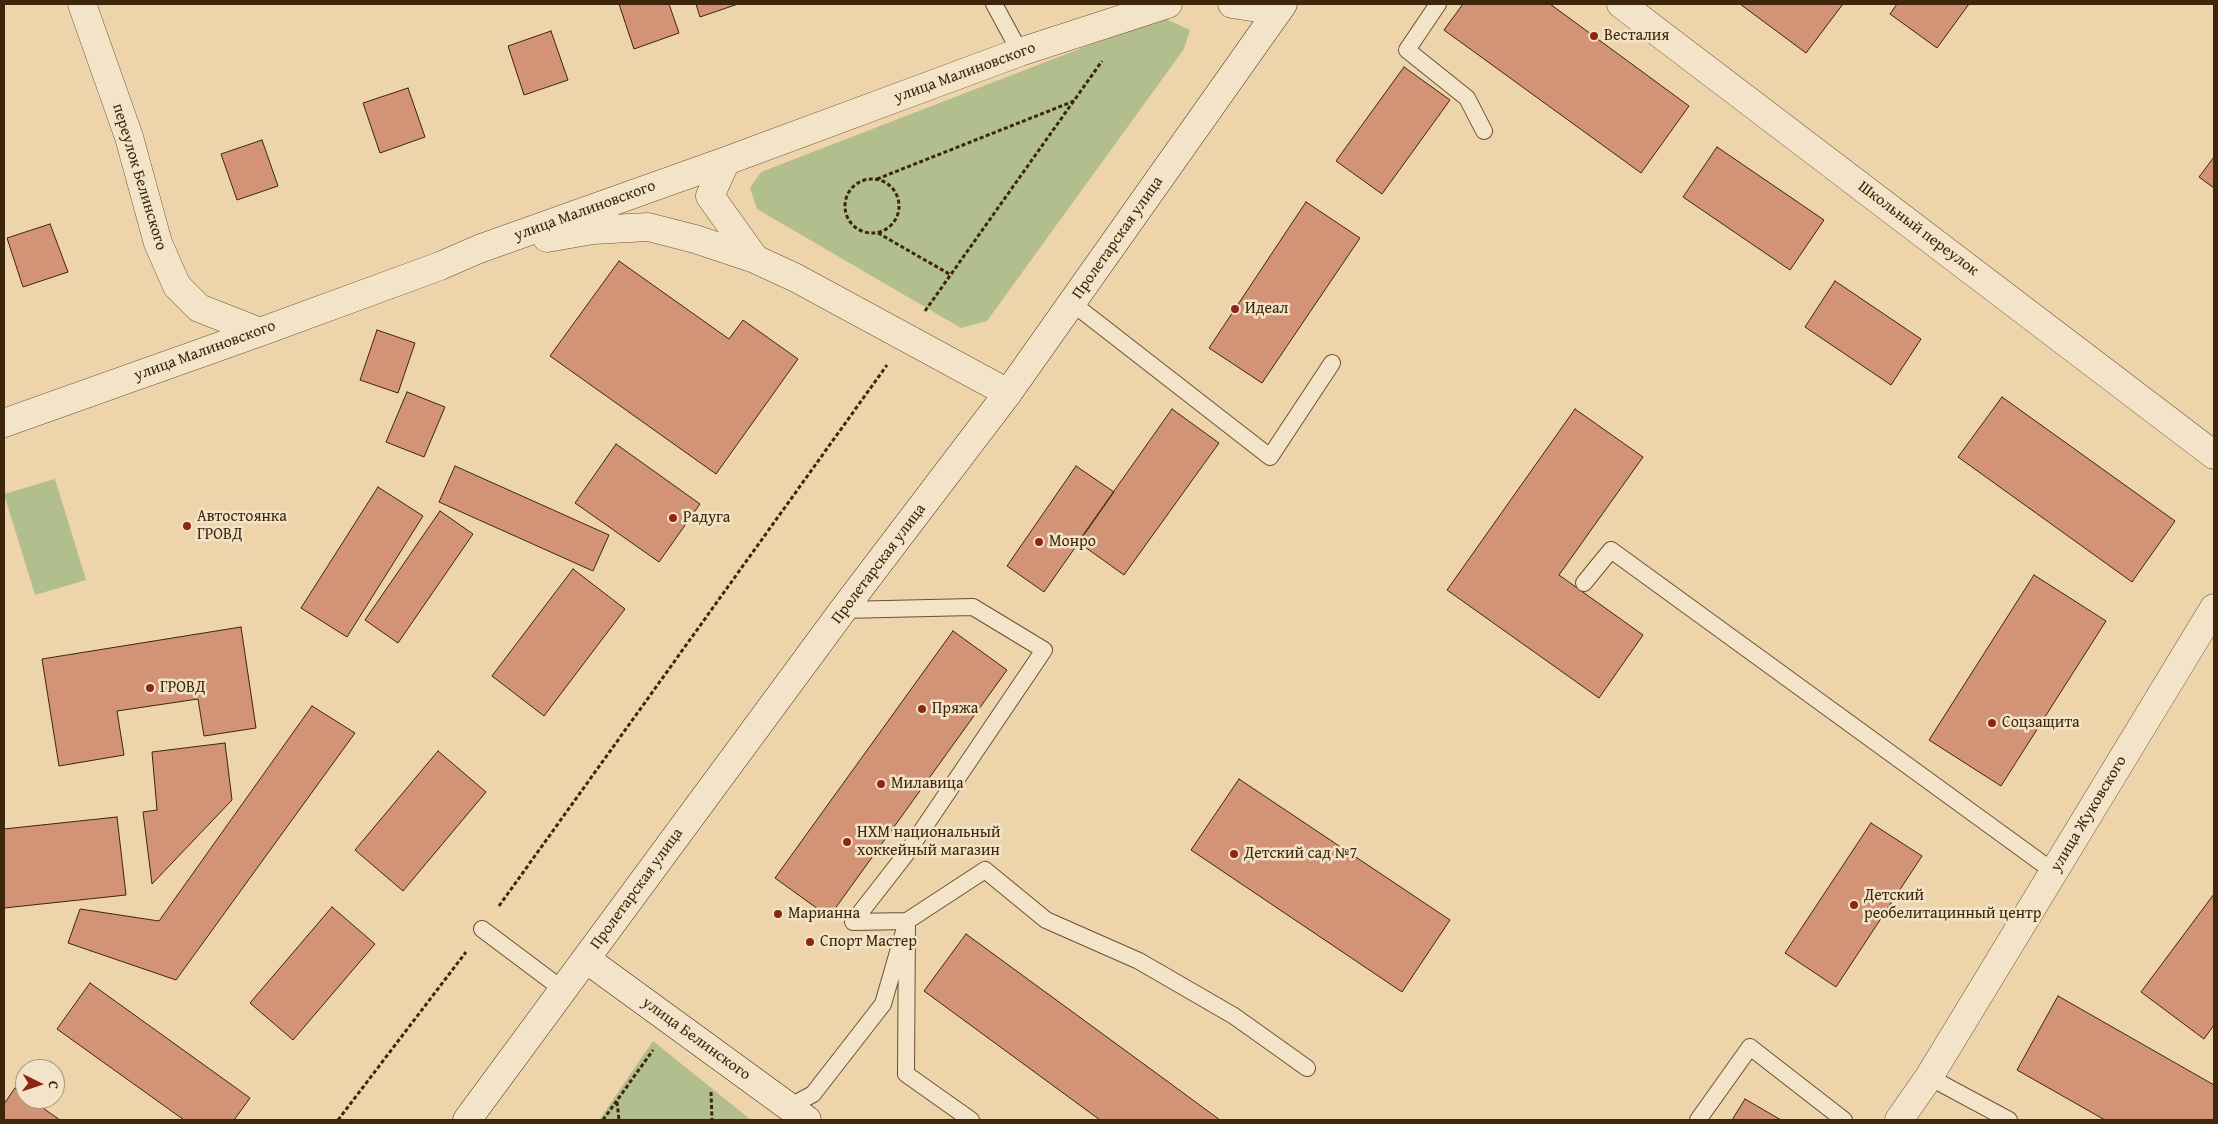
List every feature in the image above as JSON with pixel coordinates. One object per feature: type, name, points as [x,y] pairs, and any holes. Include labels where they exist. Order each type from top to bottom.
[{"type":"street","name":"переулок Белинского","points":[[82,4],[129,137],[158,243],[177,286],[199,308],[260,332]]},
{"type":"street","name":"улица Малиновского","points":[[4,423],[260,332],[440,266],[479,249],[726,161],[1020,52],[1168,4]]},
{"type":"street","points":[[1232,4],[1281,7]]},
{"type":"street","name":"Школьный переулок","points":[[1621,4],[2214,455]]},
{"type":"street","name":"Пролетарская улица","points":[[468,1120],[562,989],[1008,393],[1281,7]]},
{"type":"street","points":[[726,161],[710,196],[755,259]]},
{"type":"street","points":[[479,249],[593,230],[648,227],[694,239],[755,259],[796,278],[1008,393]]},
{"type":"street","name":"улица Жуковского","points":[[1899,1120],[1929,1077],[2214,608]]},
{"type":"street","name":"улица Белинского","points":[[586,959],[798,1114]]},
{"type":"lane","points":[[994,4],[1020,52]]},
{"type":"lane","points":[[1438,4],[1407,50],[1467,98],[1484,131]]},
{"type":"lane","points":[[1072,303],[1270,457],[1332,363]]},
{"type":"lane","points":[[1584,583],[1611,550],[2054,872]]},
{"type":"lane","points":[[844,610],[973,607],[1044,650],[906,854],[853,922],[907,921],[985,870],[1046,920],[1148,966],[1234,1016],[1306,1068]]},
{"type":"lane","points":[[798,1114],[883,1004],[907,921]]},
{"type":"lane","points":[[907,921],[906,1074],[971,1120]]},
{"type":"lane","points":[[482,930],[562,989]]},
{"type":"lane","points":[[1698,1120],[1750,1047],[1844,1120]]},
{"type":"lane","points":[[1929,1077],[2009,1120]]},
{"type":"path","points":[[338,1120],[482,930],[1105,57]]},
{"type":"path","points":[[877,179],[895,190],[899,200],[899,211],[895,221],[888,229],[877,233],[866,233],[855,228],[848,218],[845,207],[851,189],[867,179],[877,179],[1074,101]]},
{"type":"path","points":[[877,233],[951,275]]},
{"type":"path","points":[[603,1120],[658,1043]]},
{"type":"path","points":[[711,1091],[712,1120]]},
{"type":"path","points":[[617,1101],[619,1120]]},
{"type":"green space","points":[[1162,17],[1190,30],[1184,49],[987,321],[961,328],[757,209],[750,188],[761,172]]},
{"type":"green space","points":[[55,479],[86,580],[35,595],[4,494]]},
{"type":"green space","points":[[653,1041],[751,1120],[599,1120]]},
{"type":"building","points":[[619,4],[669,4],[679,33],[634,49]]},
{"type":"building","points":[[696,4],[738,4],[700,17]]},
{"type":"building","points":[[1463,4],[1550,4],[1689,106],[1641,173],[1444,30]]},
{"type":"building","points":[[1740,4],[1843,4],[1806,53]]},
{"type":"building","points":[[1897,4],[1969,4],[1937,48],[1890,14]]},
{"type":"building","points":[[551,31],[568,80],[524,95],[508,46]]},
{"type":"building","points":[[1404,67],[1450,100],[1382,194],[1336,161]]},
{"type":"building","points":[[408,88],[425,137],[380,153],[363,103]]},
{"type":"building","points":[[262,140],[278,186],[237,200],[221,154]]},
{"type":"building","points":[[1717,147],[1824,220],[1790,270],[1683,197]]},
{"type":"building","points":[[2214,157],[2214,188],[2199,177]]},
{"type":"building","points":[[1306,202],[1360,238],[1262,383],[1209,348]]},
{"type":"building","points":[[50,224],[68,272],[23,287],[7,238]]},
{"type":"building","points":[[619,261],[729,339],[743,320],[798,359],[716,474],[550,356]]},
{"type":"building","points":[[1835,281],[1921,339],[1891,385],[1805,327]]},
{"type":"building","points":[[377,330],[415,343],[398,393],[360,380]]},
{"type":"building","points":[[407,392],[445,407],[424,457],[386,442]]},
{"type":"building","points":[[2002,397],[2175,521],[2132,582],[1958,457]]},
{"type":"building","points":[[1172,409],[1219,443],[1124,575],[1078,542]]},
{"type":"building","points":[[1575,409],[1643,457],[1559,575],[1643,635],[1599,698],[1447,590]]},
{"type":"building","points":[[616,444],[700,504],[659,562],[575,503]]},
{"type":"building","points":[[455,466],[609,535],[593,571],[439,502]]},
{"type":"building","points":[[1076,466],[1114,492],[1044,592],[1007,566]]},
{"type":"building","points":[[378,487],[423,516],[347,637],[301,608]]},
{"type":"building","points":[[440,511],[473,534],[398,643],[365,620]]},
{"type":"building","points":[[573,569],[625,609],[544,716],[492,676]]},
{"type":"building","points":[[2034,575],[2106,621],[2001,786],[1929,740]]},
{"type":"building","points":[[241,627],[256,728],[204,736],[198,699],[117,711],[124,755],[59,766],[42,659]]},
{"type":"building","points":[[953,631],[1007,670],[829,917],[775,878]]},
{"type":"building","points":[[312,706],[355,733],[176,980],[68,943],[80,909],[159,921]]},
{"type":"building","points":[[225,743],[232,800],[152,884],[143,812],[157,810],[152,752]]},
{"type":"building","points":[[438,751],[486,792],[403,891],[355,850]]},
{"type":"building","points":[[1239,779],[1450,920],[1402,992],[1191,850]]},
{"type":"building","points":[[117,817],[126,895],[4,908],[4,829]]},
{"type":"building","name":"Детский реобелитацинный центр","points":[[1871,823],[1922,856],[1836,987],[1785,953]]},
{"type":"building","points":[[2214,894],[2214,1025],[2204,1039],[2141,992]]},
{"type":"building","points":[[332,907],[375,944],[293,1040],[250,1003]]},
{"type":"building","points":[[966,934],[1220,1120],[1100,1120],[924,991]]},
{"type":"building","points":[[90,983],[250,1098],[234,1120],[184,1120],[57,1029]]},
{"type":"building","points":[[2058,996],[2214,1085],[2214,1120],[2105,1120],[2017,1070]]},
{"type":"building","points":[[15,1088],[15,1109],[44,1109],[60,1120],[4,1120],[4,1104]]},
{"type":"building","points":[[1745,1099],[1781,1120],[1732,1120]]},
{"type":"place","name":"Весталия","points":[[1594,36]]},
{"type":"place","name":"Идеал","points":[[1235,309]]},
{"type":"place","name":"Радуга","points":[[673,518]]},
{"type":"place","name":"Автостоянка ГРОВД","points":[[187,526]]},
{"type":"place","name":"Монро","points":[[1039,542]]},
{"type":"place","name":"ГРОВД","points":[[150,688]]},
{"type":"place","name":"Пряжа","points":[[922,709]]},
{"type":"place","name":"Соцзащита","points":[[1992,723]]},
{"type":"place","name":"Милавица","points":[[881,784]]},
{"type":"place","name":"НХМ национальный хоккейный магазин","points":[[847,842]]},
{"type":"place","name":"Детский сад №7","points":[[1234,854]]},
{"type":"place","name":"Детский реобелитацинный центр","points":[[1854,905]]},
{"type":"place","name":"Марианна","points":[[778,914]]},
{"type":"place","name":"Спорт Мастер","points":[[810,942]]}]
